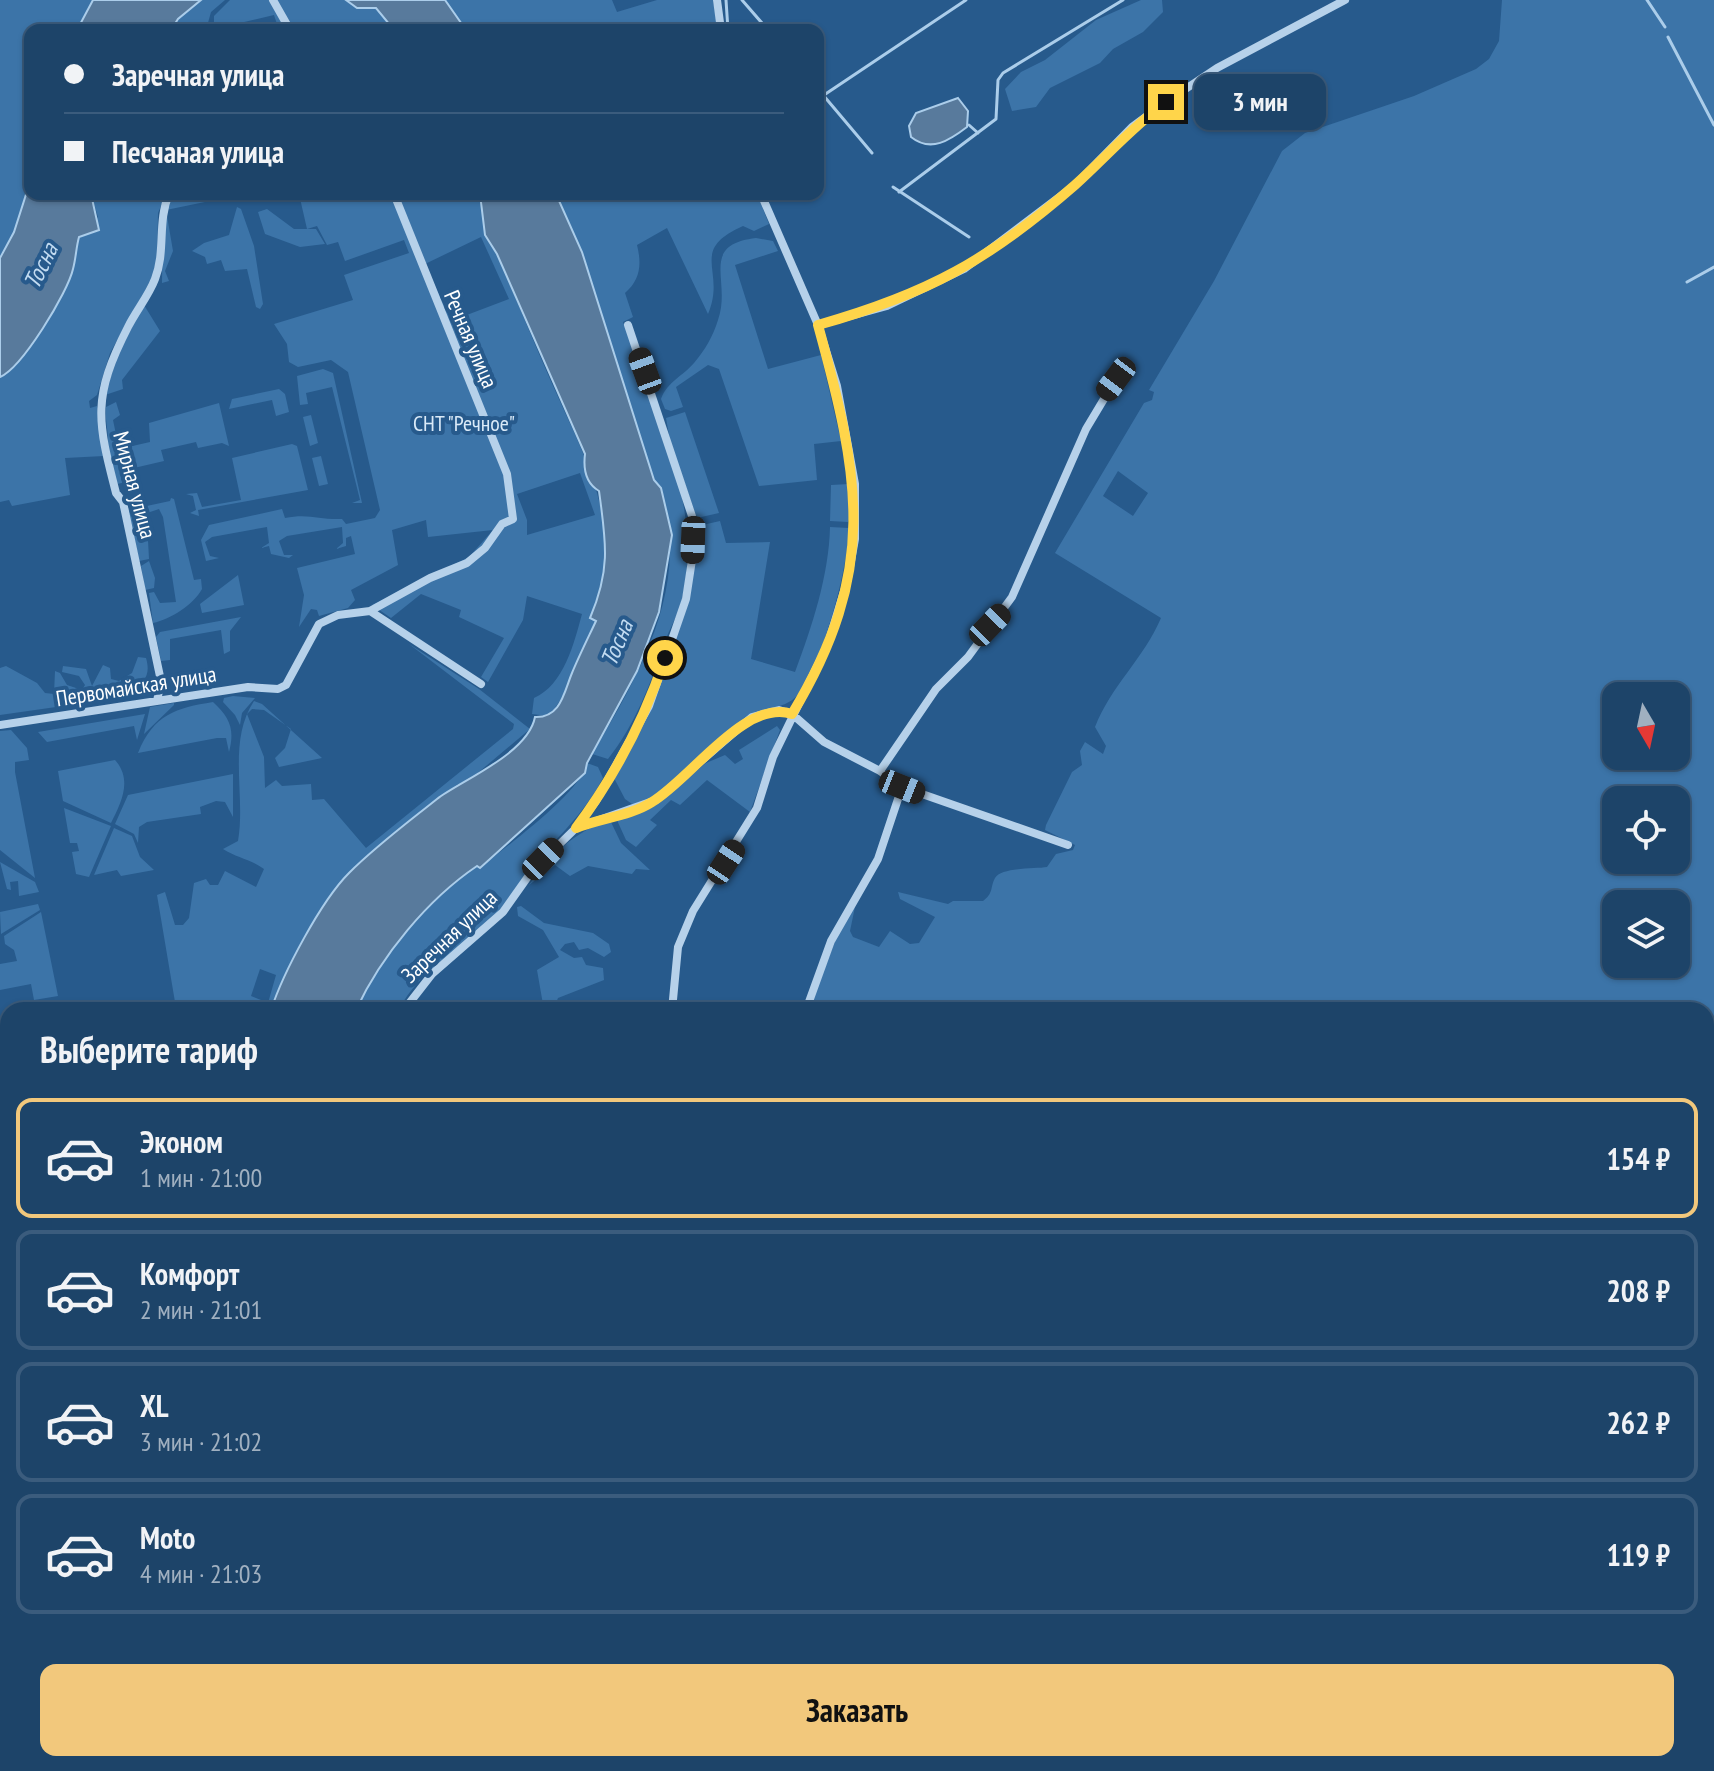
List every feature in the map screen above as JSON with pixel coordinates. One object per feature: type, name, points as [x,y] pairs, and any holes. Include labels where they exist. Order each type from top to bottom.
[{"type":"street","points":[[273,0],[287,24]]},
{"type":"street","points":[[717,0],[720,24]]},
{"type":"street","points":[[818,325],[887,306],[964,269],[1074,186],[1132,127],[1155,110],[1217,68],[1345,0]]},
{"type":"street","name":"Мирная улица","points":[[157,701],[161,681],[123,502],[116,493],[99,413],[101,390],[113,357],[160,265],[162,210],[166,200]]},
{"type":"street","name":"Речная улица","points":[[370,611],[475,559],[502,524],[513,519],[507,474],[396,200]]},
{"type":"street","points":[[673,1002],[678,947],[693,911],[757,808],[773,757],[828,644],[848,578],[855,539],[855,484],[846,424],[818,325],[764,200]]},
{"type":"street","name":"Заречная улица","points":[[410,1002],[432,974],[503,912],[532,871],[576,828],[596,801],[649,706],[690,580],[692,516],[628,325]]},
{"type":"street","points":[[880,771],[936,689],[968,657],[1012,597],[1086,429],[1116,379]]},
{"type":"street","points":[[370,611],[481,684]]},
{"type":"street","name":"Первомайская улица","points":[[0,725],[248,687],[278,689],[292,679],[319,624],[338,615],[370,611]]},
{"type":"street","points":[[576,828],[656,800],[752,717],[779,710],[792,714],[824,742],[880,771],[902,787],[1068,845]]},
{"type":"street","points":[[807,1002],[831,941],[878,859],[902,787]]},
{"type":"green space","points":[[0,0],[93,0],[80,24],[24,24],[24,200],[14,232],[0,258]]},
{"type":"green space","points":[[201,0],[225,0],[211,12],[208,24],[175,24]]},
{"type":"green space","points":[[230,0],[346,0],[357,8],[376,8],[389,24],[277,24],[274,15],[235,24],[214,24],[214,16]]},
{"type":"green space","points":[[445,0],[612,0],[617,12],[657,0],[713,0],[717,24],[462,24]]},
{"type":"green space","points":[[1141,0],[1162,0],[1163,12],[1143,32],[1113,49],[1100,63],[1050,88],[1036,107],[1012,111],[1005,89],[1021,72],[1045,60],[1096,20]]},
{"type":"green space","points":[[1502,0],[1714,0],[1714,1002],[812,1002],[845,915],[855,907],[850,931],[853,937],[879,947],[890,931],[910,944],[919,943],[935,917],[900,899],[898,892],[948,904],[953,901],[983,901],[999,874],[1047,867],[1056,854],[1073,850],[1075,845],[1045,830],[1046,825],[1072,772],[1082,765],[1080,751],[1085,742],[1103,754],[1106,746],[1095,727],[1161,618],[1055,553],[1144,403],[1152,400],[1154,392],[1149,390],[1214,281],[1282,151],[1305,133],[1414,96],[1476,69],[1489,59],[1499,41]],"holes":[[[1118,471],[1148,493],[1133,516],[1103,496]]]},
{"type":"green space","points":[[93,200],[163,200],[158,213],[157,269],[110,353],[97,395],[89,401],[90,408],[97,406],[104,456],[65,458],[70,495],[12,506],[9,500],[0,502],[0,377],[20,360],[42,328],[69,280],[79,237],[88,233],[98,217]]},
{"type":"green space","points":[[170,200],[215,200],[166,210],[173,251],[165,271],[169,281],[162,283],[163,215]]},
{"type":"green space","name":"СНТ \"Речное\"","points":[[300,200],[481,200],[485,235],[497,254],[577,438],[598,495],[604,524],[605,554],[601,585],[590,617],[596,621],[564,695],[548,716],[532,714],[534,698],[544,692],[560,673],[582,614],[527,596],[523,620],[488,682],[481,677],[504,638],[459,617],[461,610],[421,594],[391,618],[372,605],[469,557],[493,530],[428,537],[426,520],[392,530],[398,565],[351,590],[355,600],[348,608],[319,616],[317,610],[311,609],[299,627],[304,595],[297,568],[355,554],[351,536],[346,538],[346,546],[336,549],[343,543],[342,527],[287,536],[279,541],[284,555],[293,555],[289,558],[271,554],[269,546],[261,548],[269,543],[267,527],[212,537],[205,542],[210,556],[219,558],[206,561],[201,540],[209,525],[282,509],[285,518],[342,519],[346,524],[375,518],[380,510],[348,372],[331,360],[298,367],[289,362],[287,344],[274,324],[353,300],[344,275],[409,253],[404,240],[345,261],[338,242],[327,245],[317,226],[307,229]],"holes":[[[481,237],[509,299],[451,321],[425,264]],[[580,473],[595,515],[527,535],[527,520],[517,494]]]},
{"type":"green space","points":[[559,200],[759,200],[769,224],[754,231],[743,226],[717,244],[712,253],[714,285],[708,314],[667,228],[637,245],[638,272],[625,293],[633,317],[623,322],[673,458],[687,529],[687,564],[681,605],[647,689],[634,718],[608,759],[592,754],[624,699],[652,639],[662,608],[670,545],[661,492],[654,481],[582,252]]},
{"type":"green space","points":[[237,207],[241,209],[254,246],[263,304],[260,309],[256,307],[247,269],[225,271],[221,260],[207,264],[205,257],[192,251],[204,243],[229,235]]},
{"type":"green space","points":[[267,209],[294,229],[316,229],[325,244],[300,247],[265,234],[258,212]]},
{"type":"green space","points":[[756,238],[773,241],[778,251],[735,265],[768,369],[821,355],[841,441],[814,444],[817,480],[759,486],[719,369],[708,365],[676,387],[683,407],[671,411],[665,409],[661,399],[667,388],[698,358],[714,332],[721,306],[722,257],[728,248],[738,242]]},
{"type":"green space","points":[[144,305],[160,331],[122,380],[123,389],[105,395],[119,351]]},
{"type":"green space","points":[[323,369],[333,373],[362,503],[352,503],[360,500],[332,387],[306,393],[308,404],[300,405],[297,376]]},
{"type":"green space","points":[[279,389],[285,394],[289,412],[276,416],[272,400],[229,409],[232,399]]},
{"type":"green space","points":[[116,402],[120,415],[113,420],[118,444],[128,447],[150,442],[149,423],[219,403],[229,446],[222,443],[198,448],[196,442],[161,450],[164,461],[134,468],[136,480],[117,484],[106,450],[106,407]]},
{"type":"green space","points":[[685,412],[719,513],[697,518],[670,441],[666,418]]},
{"type":"green space","points":[[311,415],[318,443],[310,446],[303,417]]},
{"type":"green space","points":[[292,444],[297,446],[308,490],[198,510],[199,516],[190,513],[196,510],[193,496],[186,494],[197,493],[202,507],[241,500],[232,458]]},
{"type":"green space","points":[[321,456],[328,484],[319,486],[312,458]]},
{"type":"green space","points":[[849,484],[848,522],[830,521],[831,485]]},
{"type":"green space","points":[[174,499],[194,580],[201,579],[202,589],[181,610],[153,623],[149,593],[154,592],[160,603],[176,602],[163,517],[159,509],[144,514],[143,528],[133,530],[128,510],[170,501]]},
{"type":"green space","points":[[720,521],[726,543],[770,542],[751,659],[795,672],[818,601],[830,527],[849,528],[844,566],[826,636],[809,677],[795,698],[752,716],[667,787],[635,806],[625,799],[614,778],[657,691],[688,604],[698,526]]},
{"type":"green space","points":[[144,533],[148,540],[149,559],[139,561],[134,535]]},
{"type":"green space","points":[[149,561],[155,578],[154,588],[145,590],[141,566]]},
{"type":"green space","points":[[238,575],[244,605],[202,613],[200,604]]},
{"type":"green space","points":[[241,617],[230,631],[230,651],[224,654],[221,630],[170,639],[170,660],[161,661],[156,637],[160,632]]},
{"type":"green space","points":[[409,644],[479,689],[530,729],[461,787],[458,784],[428,807],[346,883],[302,942],[274,1002],[268,1002],[276,975],[260,969],[251,996],[260,1002],[175,1002],[157,895],[165,892],[175,925],[183,925],[189,918],[194,883],[206,879],[210,885],[218,885],[225,871],[256,887],[264,869],[223,849],[238,841],[241,734],[247,714],[264,757],[265,788],[276,780],[282,786],[311,784],[312,800],[324,799],[366,848],[513,729],[514,724]]},
{"type":"green space","points":[[138,657],[146,658],[148,668],[143,682],[130,690],[105,700],[98,693],[83,707],[63,706],[0,715],[0,668],[6,666],[37,683],[45,693],[54,694],[55,671],[60,673],[67,685],[82,690],[85,685],[79,676],[62,672],[63,666],[86,669],[92,686],[103,665],[110,668],[111,679],[119,681],[132,673]]},
{"type":"green space","points":[[224,698],[255,698],[242,713],[240,725],[223,702]]},
{"type":"green space","points":[[254,701],[262,704],[285,725],[264,710],[252,709],[248,713]]},
{"type":"green space","points":[[213,702],[230,724],[229,752],[226,738],[217,738],[138,753],[159,721],[177,710]]},
{"type":"green space","points":[[174,705],[144,734],[150,707]]},
{"type":"green space","points":[[145,714],[137,740],[134,726],[47,742],[38,732]]},
{"type":"green space","points":[[777,726],[780,730],[750,812],[707,780],[680,805],[671,800],[650,820],[657,825],[636,847],[626,840],[616,818],[657,804],[706,763],[725,755],[735,764],[743,759],[739,750]]},
{"type":"green space","points":[[11,730],[27,748],[29,760],[15,762],[15,772],[35,878],[0,850],[0,731]]},
{"type":"green space","points":[[291,730],[322,758],[279,767],[275,758],[285,748]]},
{"type":"green space","points":[[115,760],[123,775],[124,792],[111,823],[63,801],[58,771]]},
{"type":"green space","points":[[587,763],[598,767],[603,778],[577,816],[527,872],[495,917],[430,971],[404,1002],[360,1002],[392,949],[424,912],[459,879],[477,866],[480,868],[541,818],[572,789]]},
{"type":"green space","points":[[233,774],[233,817],[225,802],[216,801],[200,807],[201,814],[147,822],[139,827],[138,843],[134,834],[115,824],[128,795]]},
{"type":"green space","points":[[64,808],[111,826],[89,877],[76,874],[72,852],[79,851],[77,843],[70,843]]},
{"type":"green space","points":[[610,820],[621,843],[650,870],[636,869],[632,874],[588,866],[570,876],[555,865],[529,885],[564,845]]},
{"type":"green space","points":[[114,828],[132,836],[140,857],[154,870],[121,876],[117,870],[94,875]]},
{"type":"green space","points":[[0,862],[35,882],[39,892],[19,896],[18,881],[10,882],[11,890],[7,889]]},
{"type":"green space","points":[[38,904],[40,910],[1,934],[0,912]]},
{"type":"green space","points":[[521,906],[544,923],[593,933],[609,944],[611,952],[604,957],[588,948],[579,950],[574,942],[565,944],[560,950],[574,958],[582,957],[586,965],[603,968],[604,980],[558,998],[556,1002],[543,1002],[537,970],[559,957],[543,930],[518,916],[517,907]]},
{"type":"green space","points":[[41,912],[58,996],[34,1000],[31,984],[0,990],[0,964],[17,961],[14,950],[5,944],[4,936]]},
{"type":"water","points":[[93,0],[201,0],[175,24],[80,24]]},
{"type":"water","points":[[346,0],[445,0],[462,24],[389,24],[376,8],[357,8]]},
{"type":"water","points":[[958,98],[968,111],[967,127],[940,143],[926,144],[911,137],[909,126],[916,113]]},
{"type":"water","name":"Тосна","points":[[24,200],[92,200],[99,230],[79,237],[69,280],[54,311],[20,360],[0,377],[0,258],[14,232]]},
{"type":"water","name":"Тосна","points":[[481,200],[559,200],[582,252],[654,480],[661,488],[672,535],[659,612],[637,671],[587,763],[585,773],[480,868],[477,866],[459,879],[424,912],[392,949],[360,1002],[274,1002],[304,938],[338,885],[370,853],[437,799],[492,765],[520,743],[535,717],[556,709],[596,621],[590,618],[601,585],[605,555],[599,491],[589,480],[585,471],[585,454],[497,254],[485,235]]},
{"type":"waterway","points":[[726,0],[728,24]]},
{"type":"waterway","points":[[742,0],[763,24]]},
{"type":"waterway","points":[[824,95],[966,0]]},
{"type":"waterway","points":[[899,192],[996,119],[998,80],[1003,73],[1123,0]]},
{"type":"waterway","points":[[1647,0],[1665,27]]},
{"type":"waterway","points":[[1668,37],[1714,125]]},
{"type":"waterway","points":[[824,96],[872,153]]},
{"type":"waterway","points":[[969,125],[978,133]]},
{"type":"waterway","points":[[893,187],[969,237]]},
{"type":"waterway","points":[[1687,282],[1714,267]]},
{"type":"route","points":[[665,658],[649,706],[596,801],[576,828],[644,807],[656,800],[752,717],[779,710],[792,714],[810,685],[828,644],[848,578],[855,539],[855,484],[846,424],[818,325],[887,306],[964,269],[1004,242],[1074,186],[1132,127],[1166,102]]}]
